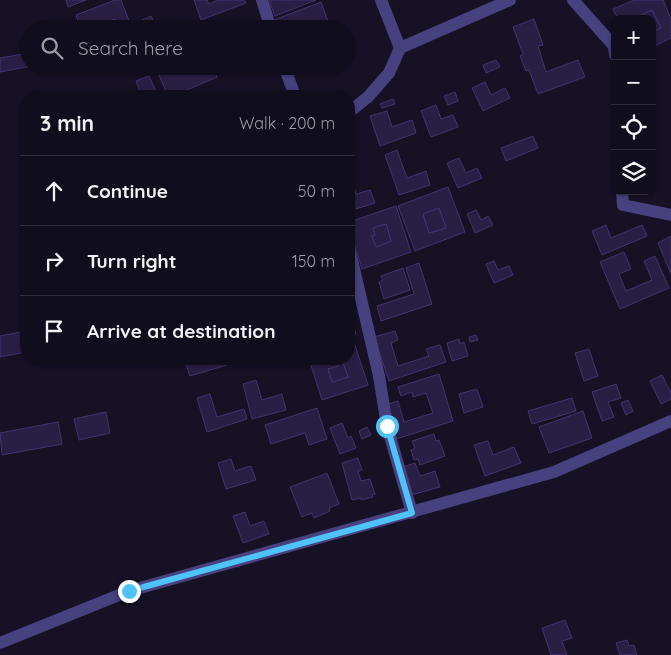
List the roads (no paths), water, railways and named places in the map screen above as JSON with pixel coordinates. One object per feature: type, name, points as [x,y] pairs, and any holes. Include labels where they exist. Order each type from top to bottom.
[{"type":"street","points":[[262,0],[268,20]]},
{"type":"street","points":[[381,0],[400,48]]},
{"type":"street","points":[[355,107],[368,97],[389,73],[400,48],[510,0]]},
{"type":"street","points":[[573,0],[611,43]]},
{"type":"street","points":[[287,75],[293,90]]},
{"type":"street","points":[[622,195],[623,205],[671,215]]},
{"type":"street","points":[[355,273],[379,376],[387,426],[412,513]]},
{"type":"street","points":[[0,643],[129,591],[554,472],[671,421]]}]
